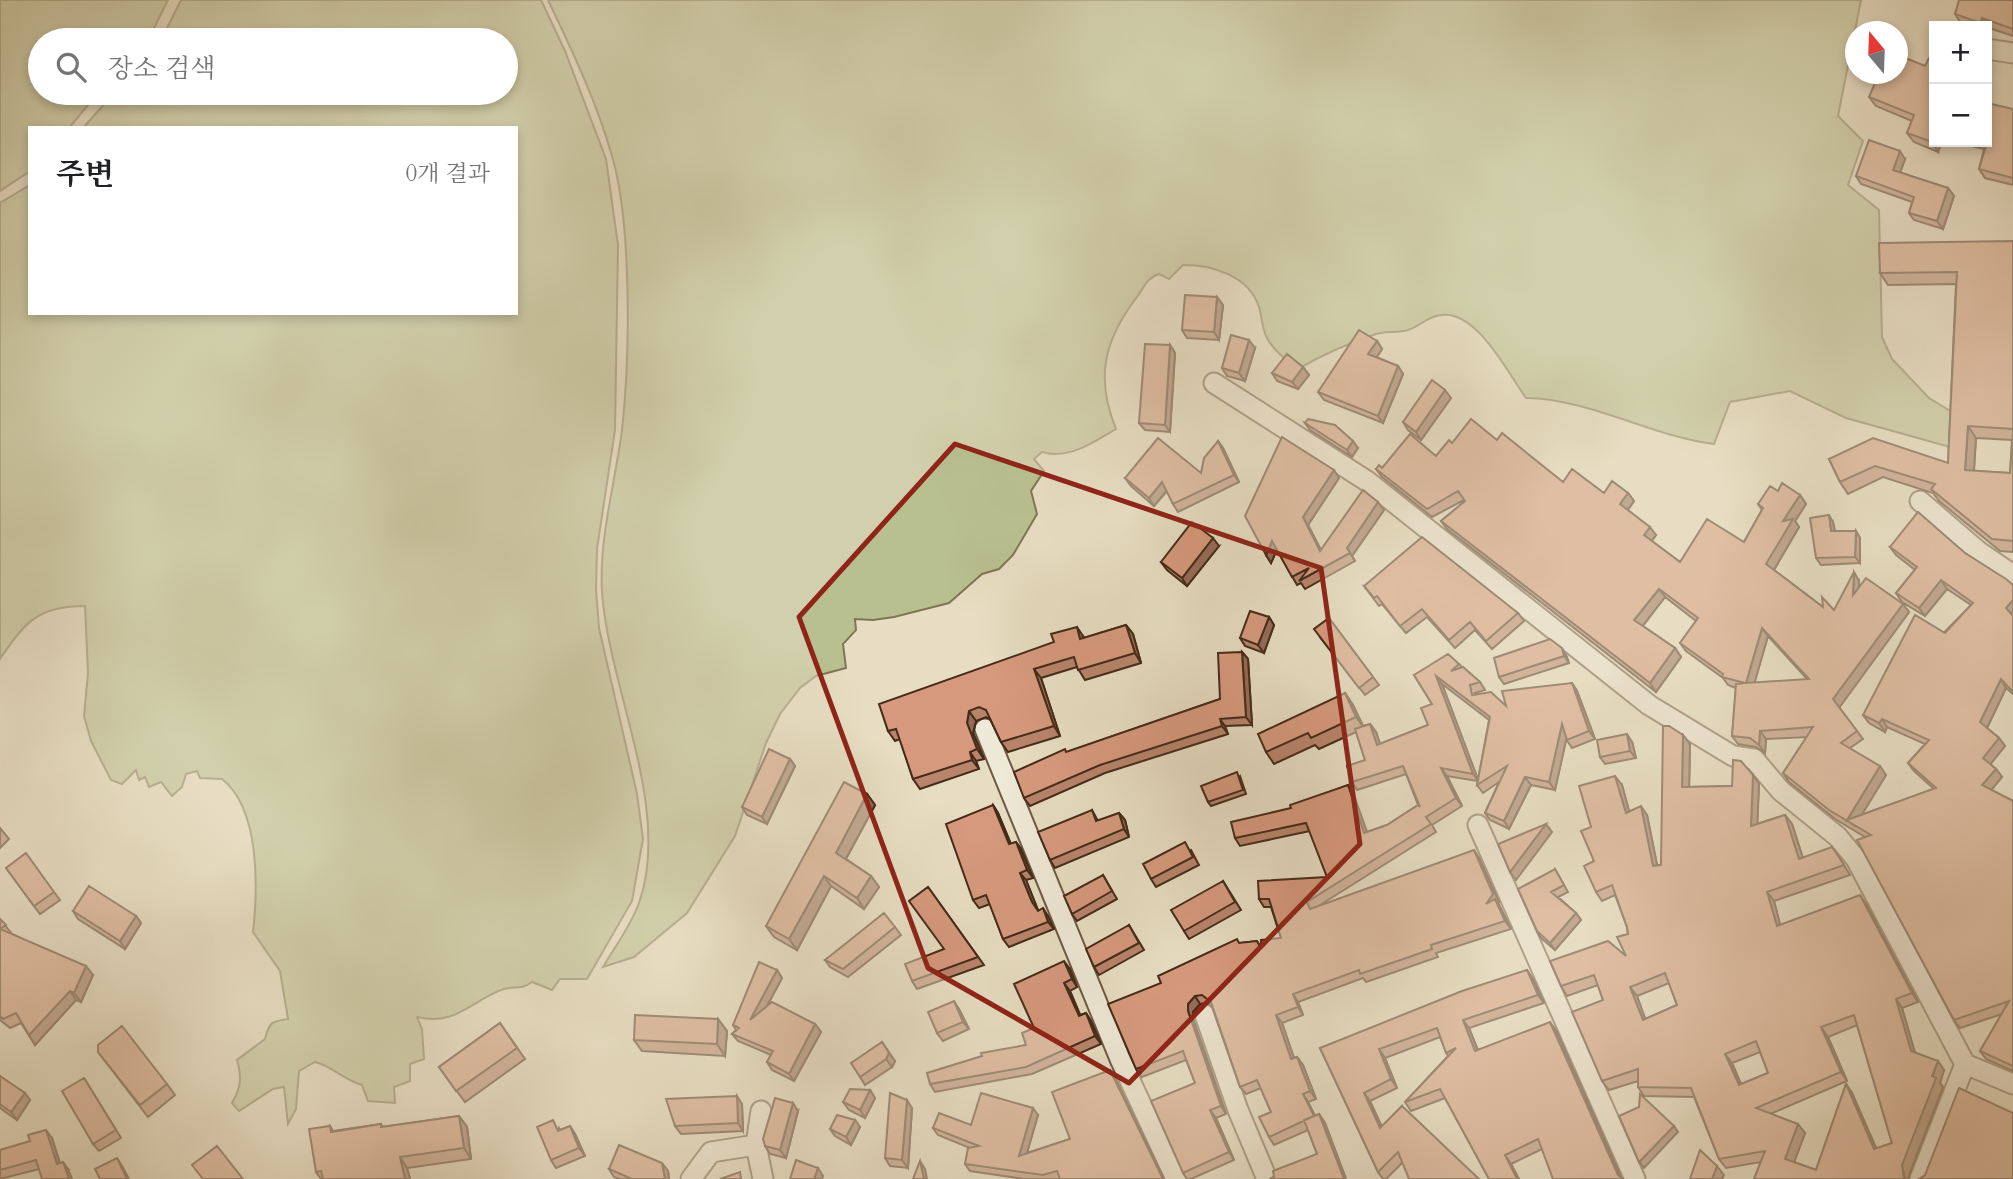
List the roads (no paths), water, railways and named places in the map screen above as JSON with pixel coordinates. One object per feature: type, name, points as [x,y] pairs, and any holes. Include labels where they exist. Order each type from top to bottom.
[{"type":"street","points":[[1992,50],[2013,53]]},
{"type":"street","points":[[1214,383],[1367,481],[1649,705],[1733,756],[1754,759],[1781,791],[1838,836],[1856,859],[1965,1064],[2013,1084]]},
{"type":"street","points":[[1920,501],[1978,551],[2013,575]]},
{"type":"street","points":[[985,729],[1120,1059],[1175,1179]]},
{"type":"street","points":[[1478,825],[1635,1179]]},
{"type":"street","points":[[1205,1015],[1238,1110],[1267,1179]]},
{"type":"street","points":[[1920,1179],[1965,1064]]},
{"type":"street","points":[[761,1111],[756,1145],[762,1179]]},
{"type":"street","points":[[691,1179],[711,1152],[756,1145]]}]
